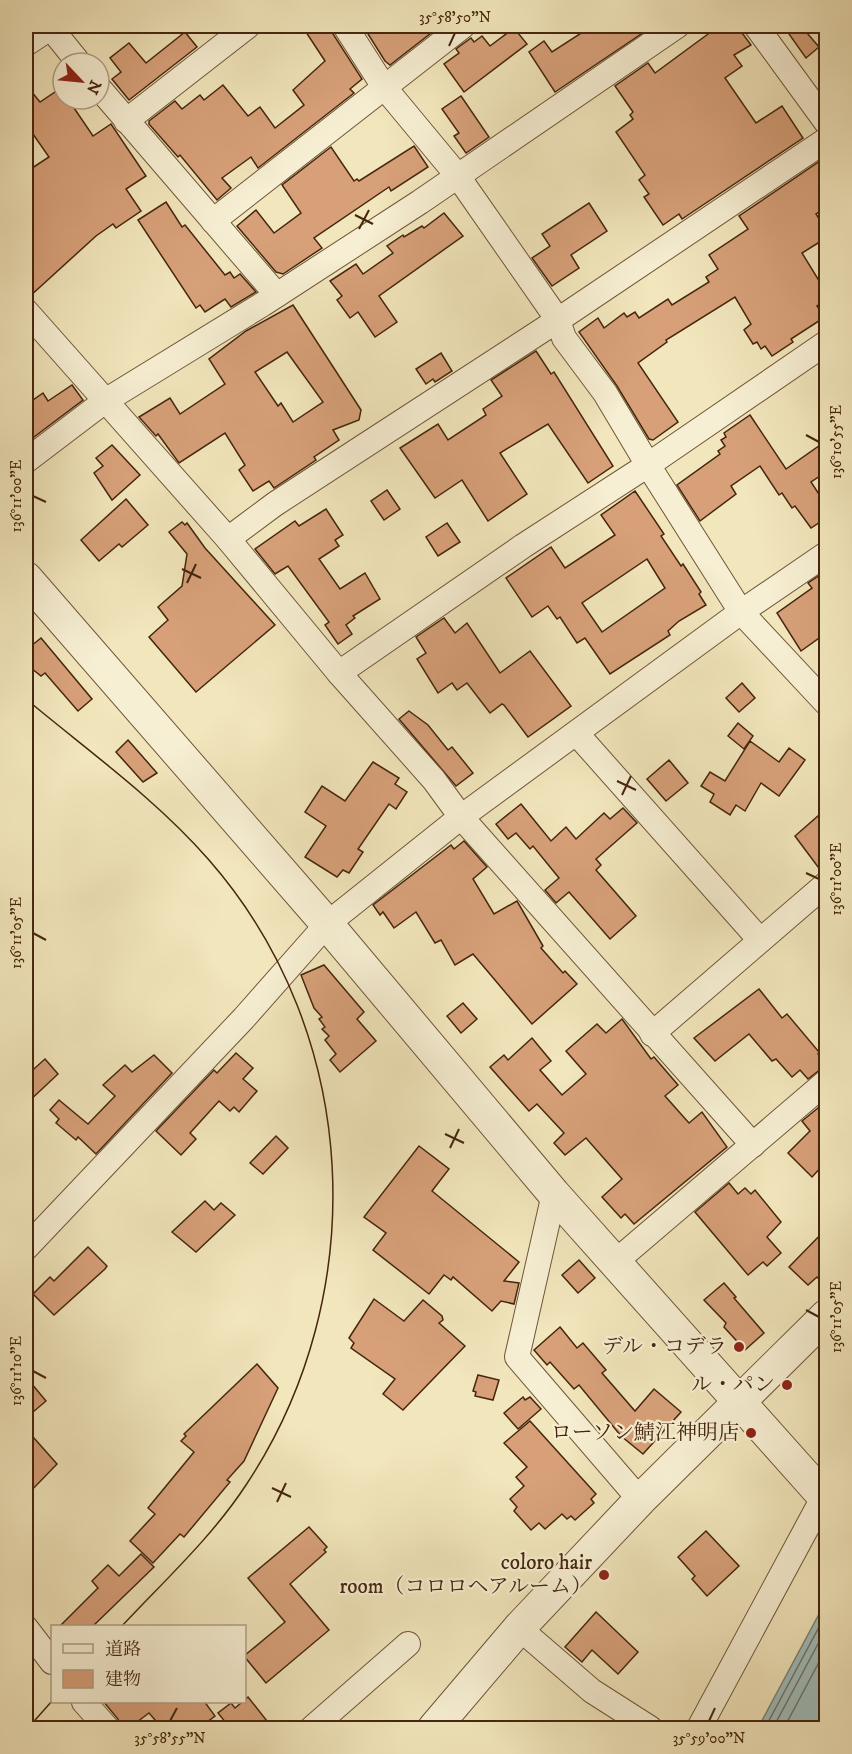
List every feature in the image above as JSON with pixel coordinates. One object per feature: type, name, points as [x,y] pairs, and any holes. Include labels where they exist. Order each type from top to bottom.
[{"type":"street","points":[[26,44],[52,26],[70,51]]},
{"type":"street","points":[[126,121],[248,26]]},
{"type":"street","points":[[345,26],[384,87],[457,175],[558,320],[564,338],[605,393],[741,612],[826,703]]},
{"type":"street","points":[[213,221],[463,26]]},
{"type":"street","points":[[26,461],[105,401],[277,295],[677,26]]},
{"type":"street","points":[[756,26],[826,122]]},
{"type":"street","points":[[111,103],[277,295]]},
{"type":"street","points":[[228,539],[275,504],[558,320],[826,140]]},
{"type":"street","points":[[26,311],[228,539],[339,673],[434,780],[461,817],[753,1145]]},
{"type":"street","points":[[339,673],[474,579],[560,525],[630,474],[648,465],[826,343]]},
{"type":"street","points":[[26,1248],[244,1018],[327,924],[461,817],[741,612],[826,554]]},
{"type":"street","points":[[26,578],[327,924],[614,1263],[826,1496],[699,1728]]},
{"type":"street","points":[[577,734],[760,940]]},
{"type":"street","points":[[652,1034],[826,884]]},
{"type":"street","points":[[614,1263],[826,1082]]},
{"type":"street","points":[[554,1194],[517,1357],[640,1500]]},
{"type":"street","points":[[434,1728],[519,1628],[640,1500],[826,1316]]},
{"type":"street","points":[[26,1628],[51,1661]]},
{"type":"street","points":[[519,1628],[592,1691],[650,1728]]},
{"type":"street","points":[[312,1728],[408,1644]]},
{"type":"street","points":[[86,1703],[107,1728]]},
{"type":"water","points":[[826,1601],[826,1728],[758,1728]]},
{"type":"building","points":[[302,26],[331,26],[333,34],[362,79],[350,89],[354,93],[258,168],[251,157],[222,178],[231,188],[217,200],[180,155],[178,157],[149,124],[149,121],[175,101],[182,109],[200,95],[204,100],[223,85],[248,116],[260,107],[275,128],[304,105],[293,90],[325,61]]},
{"type":"building","points":[[363,26],[440,26],[390,65],[385,61]]},
{"type":"building","points":[[592,26],[653,26],[555,92],[529,52],[544,41],[552,52]]},
{"type":"building","points":[[719,26],[737,26],[751,45],[734,55],[742,66],[725,78],[756,123],[782,106],[803,138],[682,219],[679,214],[663,225],[644,197],[649,194],[639,180],[645,175],[616,132],[633,119],[630,115],[633,112],[615,86],[648,63],[655,73]]},
{"type":"building","points":[[801,26],[819,47],[806,58],[789,34]]},
{"type":"building","points":[[514,28],[527,44],[464,92],[444,64],[459,53],[456,49],[471,38],[474,42],[482,36],[490,46]]},
{"type":"building","points":[[185,32],[197,47],[129,100],[112,79],[121,72],[111,57],[129,43],[146,63]]},
{"type":"building","points":[[26,85],[40,102],[51,95],[51,111],[76,111],[93,136],[111,124],[146,176],[126,189],[141,211],[116,228],[113,224],[96,236],[29,297],[26,297],[26,172],[49,157],[26,124]]},
{"type":"building","points":[[461,96],[489,137],[466,153],[454,136],[459,133],[442,109]]},
{"type":"building","points":[[414,146],[428,167],[391,191],[389,187],[314,238],[322,248],[283,274],[276,272],[237,226],[256,210],[274,233],[301,213],[282,185],[331,147],[354,181],[357,179],[359,181]]},
{"type":"building","points":[[823,159],[826,167],[826,207],[816,214],[826,230],[826,238],[802,253],[826,292],[826,300],[817,306],[825,317],[791,339],[793,342],[772,356],[765,346],[761,349],[757,342],[753,344],[744,330],[751,324],[735,297],[666,340],[667,342],[638,363],[678,422],[653,440],[649,439],[617,386],[579,332],[598,318],[604,328],[624,313],[627,317],[635,312],[639,318],[668,299],[672,305],[709,282],[706,277],[718,269],[709,255],[748,229],[739,216]]},
{"type":"building","points":[[166,202],[182,227],[185,225],[225,275],[230,272],[234,278],[240,274],[256,292],[231,307],[225,299],[205,312],[200,305],[196,308],[138,220]]},
{"type":"building","points":[[589,203],[607,231],[571,255],[579,268],[552,286],[532,258],[550,246],[542,234]]},
{"type":"building","points":[[444,213],[463,236],[379,296],[397,322],[375,337],[358,312],[350,318],[337,300],[342,296],[330,281],[356,264],[363,274],[393,253],[387,246],[403,235],[404,237],[422,226],[424,228]]},
{"type":"building","points":[[293,305],[361,410],[359,420],[333,430],[339,440],[314,457],[316,460],[274,488],[269,481],[253,491],[239,470],[245,465],[225,433],[179,463],[158,434],[156,436],[139,417],[170,398],[180,414],[225,384],[209,359],[246,331]],"holes":[[[287,352],[323,402],[293,422],[281,403],[278,406],[255,372]]]},
{"type":"building","points":[[536,351],[551,374],[554,372],[613,466],[588,483],[548,424],[500,453],[527,494],[488,521],[462,480],[435,498],[400,448],[438,424],[448,440],[486,415],[483,409],[502,396],[491,380]]},
{"type":"building","points":[[441,353],[452,371],[435,382],[433,379],[426,384],[416,369]]},
{"type":"building","points":[[72,385],[83,400],[26,443],[26,405],[43,393],[48,401]]},
{"type":"building","points":[[750,415],[786,469],[826,441],[826,472],[811,482],[826,505],[826,518],[811,528],[795,506],[792,508],[782,493],[779,495],[760,466],[731,486],[736,494],[700,521],[677,485],[720,454],[718,451],[725,446],[721,440],[726,437],[724,433]]},
{"type":"building","points":[[112,445],[140,475],[112,500],[94,473],[103,466],[96,458]]},
{"type":"building","points":[[387,490],[400,509],[384,520],[371,501]]},
{"type":"building","points":[[635,491],[664,534],[661,536],[701,592],[699,594],[706,605],[679,621],[668,631],[670,635],[610,674],[585,638],[577,643],[560,617],[557,619],[548,606],[532,617],[506,578],[551,547],[565,568],[615,535],[601,515]],"holes":[[[647,559],[665,588],[602,632],[582,603]]]},
{"type":"building","points":[[126,499],[148,525],[122,547],[119,544],[99,561],[81,540]]},
{"type":"building","points":[[326,509],[343,535],[335,540],[339,546],[319,559],[340,589],[365,573],[380,599],[353,616],[355,618],[346,625],[352,634],[338,644],[325,625],[329,622],[288,566],[275,574],[255,549],[295,521],[299,526]]},
{"type":"building","points":[[182,522],[185,525],[187,523],[205,548],[275,625],[196,692],[149,637],[168,620],[158,607],[182,586],[187,554],[169,532]]},
{"type":"building","points":[[447,523],[460,542],[438,556],[426,537]]},
{"type":"building","points":[[826,571],[826,633],[801,651],[777,613],[812,588],[808,583]]},
{"type":"building","points":[[444,618],[455,633],[467,623],[500,673],[530,651],[571,706],[528,737],[504,705],[502,704],[490,713],[467,683],[457,690],[452,683],[438,693],[417,659],[426,653],[416,637]]},
{"type":"building","points":[[41,638],[92,699],[78,711],[45,673],[41,676],[26,664],[26,650]]},
{"type":"building","points":[[742,683],[755,698],[739,712],[726,698]]},
{"type":"building","points":[[409,711],[428,725],[448,750],[452,747],[473,773],[456,786],[399,719]]},
{"type":"building","points":[[738,723],[753,736],[744,749],[728,736]]},
{"type":"building","points":[[128,740],[157,773],[143,782],[116,752]]},
{"type":"building","points":[[750,741],[779,762],[789,748],[805,760],[779,796],[761,783],[745,811],[736,805],[730,815],[710,802],[714,794],[701,786],[710,772],[725,781]]},
{"type":"building","points":[[669,760],[688,783],[666,801],[647,779]]},
{"type":"building","points":[[373,762],[399,778],[395,784],[407,792],[396,809],[389,804],[358,849],[363,852],[349,873],[343,870],[337,877],[305,857],[326,826],[305,812],[322,786],[345,801]]},
{"type":"building","points":[[521,804],[551,841],[566,827],[576,839],[604,813],[610,819],[623,808],[637,823],[596,859],[601,865],[596,870],[636,916],[610,939],[569,892],[556,903],[545,890],[559,878],[533,846],[530,849],[516,833],[508,839],[496,824]]},
{"type":"building","points":[[826,809],[826,870],[821,871],[795,836]]},
{"type":"building","points":[[464,841],[487,867],[473,879],[494,914],[517,901],[543,946],[541,948],[563,973],[565,971],[577,984],[532,1024],[473,954],[455,965],[441,940],[435,943],[416,912],[394,928],[383,912],[380,915],[373,905],[451,845],[454,849]]},
{"type":"building","points":[[324,965],[364,1012],[357,1019],[376,1041],[340,1072],[330,1060],[336,1054],[325,1040],[329,1036],[322,1029],[325,1027],[319,1019],[322,1017],[314,1008],[301,975]]},
{"type":"building","points":[[759,989],[782,1018],[787,1014],[819,1052],[818,1054],[826,1065],[808,1079],[800,1070],[792,1077],[776,1059],[772,1061],[749,1034],[715,1061],[694,1038]]},
{"type":"building","points":[[463,1003],[477,1019],[461,1033],[447,1016]]},
{"type":"building","points":[[622,1019],[651,1059],[654,1057],[678,1085],[665,1096],[689,1123],[702,1112],[727,1147],[634,1224],[625,1214],[621,1218],[602,1197],[622,1179],[586,1138],[565,1155],[554,1143],[564,1133],[537,1104],[529,1111],[490,1067],[504,1055],[508,1060],[532,1038],[551,1061],[540,1070],[562,1095],[586,1074],[566,1051],[597,1024],[606,1033]]},
{"type":"building","points":[[236,1053],[253,1068],[243,1079],[257,1091],[239,1112],[234,1107],[230,1111],[219,1101],[190,1133],[196,1139],[181,1155],[156,1131],[214,1070],[217,1073]]},
{"type":"building","points":[[154,1055],[172,1073],[96,1154],[78,1137],[76,1140],[56,1123],[59,1119],[50,1110],[59,1100],[88,1124],[115,1096],[103,1085],[125,1065],[132,1072]]},
{"type":"building","points":[[45,1059],[58,1074],[26,1104],[26,1076]]},
{"type":"building","points":[[818,1108],[824,1116],[826,1114],[826,1162],[812,1177],[788,1153],[810,1131],[802,1121]]},
{"type":"building","points":[[276,1136],[288,1148],[263,1174],[250,1163]]},
{"type":"building","points":[[419,1146],[449,1169],[432,1191],[519,1262],[504,1281],[519,1283],[514,1304],[501,1301],[492,1311],[453,1277],[451,1280],[444,1275],[429,1294],[373,1250],[386,1233],[364,1217]]},
{"type":"building","points":[[729,1183],[738,1194],[745,1188],[751,1194],[755,1190],[781,1222],[767,1237],[781,1253],[767,1266],[763,1262],[748,1275],[695,1212]]},
{"type":"building","points":[[205,1201],[214,1210],[221,1203],[235,1215],[196,1252],[172,1232]]},
{"type":"building","points":[[826,1229],[826,1287],[817,1277],[808,1285],[789,1267]]},
{"type":"building","points":[[88,1247],[107,1266],[54,1315],[33,1294],[50,1277],[54,1281]]},
{"type":"building","points":[[579,1260],[595,1278],[578,1293],[562,1275]]},
{"type":"building","points":[[724,1283],[764,1333],[745,1350],[724,1327],[726,1323],[704,1300]]},
{"type":"building","points":[[374,1299],[404,1321],[423,1300],[442,1316],[443,1320],[439,1323],[465,1346],[403,1410],[383,1394],[395,1379],[351,1348],[354,1343],[349,1338]]},
{"type":"building","points":[[560,1327],[577,1348],[583,1343],[606,1370],[602,1373],[635,1411],[654,1389],[681,1412],[643,1454],[621,1436],[579,1385],[574,1389],[550,1362],[547,1365],[534,1350]]},
{"type":"building","points":[[257,1364],[278,1388],[244,1461],[227,1480],[230,1482],[184,1537],[180,1534],[153,1563],[130,1541],[155,1514],[148,1508],[194,1452],[181,1441],[186,1436],[184,1434]]},
{"type":"building","points":[[478,1375],[499,1380],[493,1400],[475,1396],[476,1392],[473,1391]]},
{"type":"building","points":[[26,1377],[46,1401],[26,1418]]},
{"type":"building","points":[[523,1397],[525,1400],[530,1397],[541,1409],[518,1429],[504,1413]]},
{"type":"building","points":[[530,1421],[596,1494],[591,1499],[594,1503],[575,1520],[571,1516],[567,1519],[562,1514],[545,1529],[539,1523],[531,1530],[514,1511],[517,1507],[510,1499],[524,1486],[516,1477],[527,1467],[504,1443]]},
{"type":"building","points":[[26,1429],[57,1464],[26,1496]]},
{"type":"building","points":[[309,1527],[327,1547],[324,1550],[326,1552],[290,1584],[329,1630],[266,1683],[246,1658],[246,1654],[285,1622],[248,1578]]},
{"type":"building","points":[[706,1531],[739,1566],[707,1596],[692,1579],[695,1576],[678,1557]]},
{"type":"building","points":[[141,1554],[154,1567],[94,1625],[61,1625],[98,1588],[92,1581],[108,1565],[119,1576]]},
{"type":"building","points":[[596,1612],[638,1652],[618,1674],[592,1650],[582,1662],[565,1647]]},
{"type":"building","points":[[248,1697],[267,1721],[257,1728],[230,1728],[218,1713],[231,1703],[235,1708],[241,1703],[246,1703]]},
{"type":"building","points":[[105,1703],[205,1703],[215,1716],[199,1728],[162,1728],[149,1713],[129,1728],[121,1728],[118,1719]]},
{"type":"tram line","points":[[26,699],[167,816],[209,860],[259,929],[297,1004],[321,1084],[332,1166],[330,1249],[315,1331],[287,1410],[246,1485],[233,1504],[187,1558],[123,1625]]},
{"type":"tram line","points":[[28,1728],[51,1702]]},
{"type":"place","name":"デル・コデラ","points":[[739,1347]]},
{"type":"place","name":"ル・パン","points":[[787,1385]]},
{"type":"place","name":"ローソン鯖江神明店","points":[[751,1433]]},
{"type":"place","name":"coloro hair room（コロロヘアルーム）","points":[[604,1575]]}]
